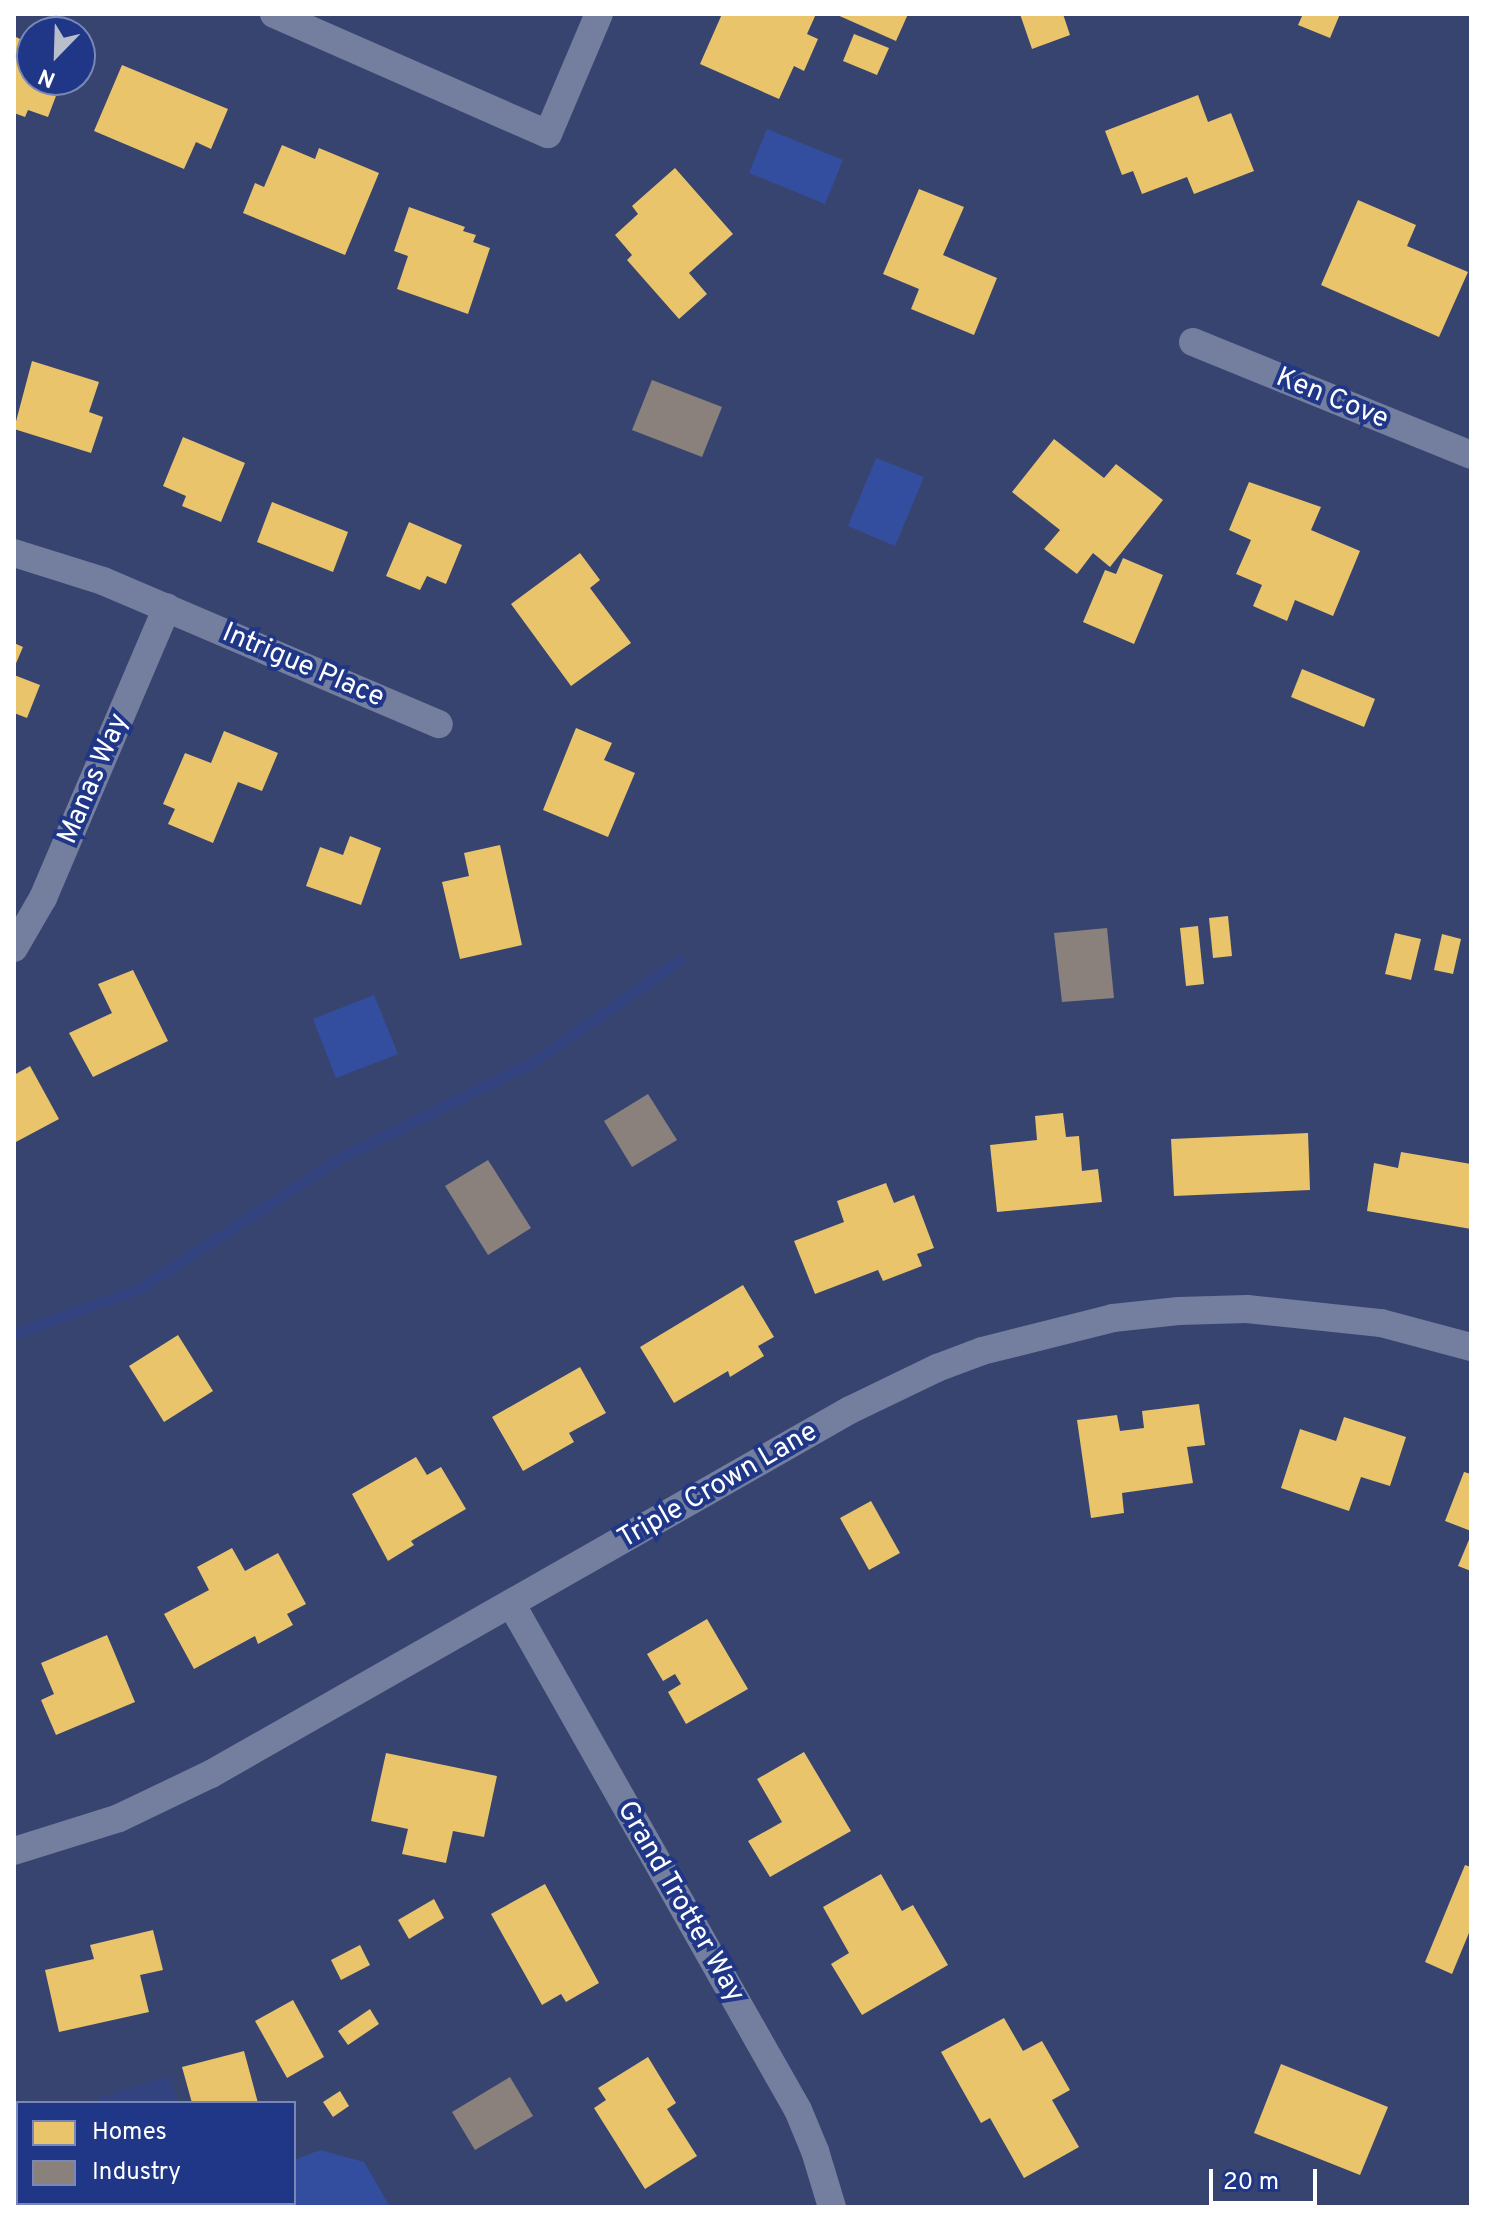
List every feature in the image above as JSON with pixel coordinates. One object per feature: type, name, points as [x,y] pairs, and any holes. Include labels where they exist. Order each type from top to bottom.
[{"type":"street","points":[[274,14],[548,134],[599,14]]},
{"type":"street","name":"Ken Cove","points":[[1193,342],[1471,455]]},
{"type":"street","name":"Intrigue Place","points":[[14,553],[103,581],[439,724]]},
{"type":"street","name":"Manas Way","points":[[14,948],[43,898],[167,607]]},
{"type":"street","name":"Triple Crown Lane","points":[[14,1851],[119,1818],[177,1791],[893,1388],[982,1351],[1046,1332],[1126,1317],[1247,1309],[1381,1323],[1471,1347]]},
{"type":"street","name":"Grand Trotter Way","points":[[512,1605],[798,2110],[815,2151],[832,2207]]},
{"type":"shaded area","points":[[767,129],[843,160],[825,204],[749,173]]},
{"type":"shaded area","points":[[876,458],[924,477],[895,546],[848,526]]},
{"type":"shaded area","points":[[374,995],[398,1054],[336,1078],[313,1019]]},
{"type":"shaded area","points":[[170,2076],[176,2101],[100,2101],[99,2097]]},
{"type":"shaded area","points":[[320,2150],[364,2162],[390,2207],[179,2207],[296,2205],[296,2159]]},
{"type":"building: Homes","points":[[722,14],[816,14],[807,34],[818,39],[804,71],[794,66],[779,99],[700,64]]},
{"type":"building: Homes","points":[[835,14],[908,14],[896,41]]},
{"type":"building: Homes","points":[[1020,14],[1063,14],[1070,35],[1032,49]]},
{"type":"building: Homes","points":[[1303,14],[1340,14],[1330,38],[1298,25]]},
{"type":"building: Homes","points":[[854,34],[889,48],[877,75],[843,61]]},
{"type":"building: Homes","points":[[14,36],[16,96],[56,96],[48,117],[28,110],[25,117],[14,113]]},
{"type":"building: Homes","points":[[122,65],[228,109],[211,149],[196,142],[184,169],[94,131]]},
{"type":"building: Homes","points":[[1198,95],[1208,122],[1231,113],[1254,171],[1194,194],[1187,177],[1142,194],[1133,171],[1122,175],[1105,131]]},
{"type":"building: Homes","points":[[282,145],[315,159],[319,148],[379,173],[345,255],[243,213],[255,183],[264,187]]},
{"type":"building: Homes","points":[[675,168],[733,234],[689,273],[707,294],[679,319],[627,260],[632,255],[615,235],[638,214],[632,206]]},
{"type":"building: Homes","points":[[919,189],[964,207],[943,255],[997,278],[974,335],[911,309],[919,289],[883,274]]},
{"type":"building: Homes","points":[[1358,200],[1416,225],[1407,246],[1468,272],[1439,337],[1321,285]]},
{"type":"building: Homes","points":[[409,207],[465,227],[463,231],[476,235],[473,242],[490,248],[468,314],[397,289],[408,256],[394,251]]},
{"type":"building: Homes","points":[[32,361],[99,382],[89,412],[103,417],[91,453],[14,429]]},
{"type":"building: Homes","points":[[183,437],[245,463],[221,522],[182,506],[186,496],[163,486]]},
{"type":"building: Homes","points":[[1054,439],[1104,478],[1116,464],[1163,500],[1110,567],[1093,553],[1077,574],[1044,549],[1060,530],[1012,492]]},
{"type":"building: Homes","points":[[1249,482],[1321,507],[1311,530],[1360,551],[1333,616],[1295,600],[1287,621],[1253,606],[1262,585],[1236,574],[1251,540],[1229,530]]},
{"type":"building: Homes","points":[[272,502],[348,532],[333,572],[257,542]]},
{"type":"building: Homes","points":[[409,522],[462,545],[446,584],[427,576],[420,590],[386,576]]},
{"type":"building: Homes","points":[[580,553],[600,580],[590,588],[631,643],[571,686],[511,604]]},
{"type":"building: Homes","points":[[1123,558],[1163,575],[1134,644],[1083,622],[1105,570],[1116,574]]},
{"type":"building: Homes","points":[[14,643],[23,647],[14,668]]},
{"type":"building: Homes","points":[[1302,669],[1375,699],[1364,727],[1291,697]]},
{"type":"building: Homes","points":[[14,675],[40,685],[27,718],[14,713]]},
{"type":"building: Homes","points":[[576,728],[612,743],[604,760],[635,773],[608,837],[543,810]]},
{"type":"building: Homes","points":[[224,731],[278,753],[262,791],[238,782],[213,843],[168,824],[175,809],[163,804],[185,753],[211,763]]},
{"type":"building: Homes","points":[[350,836],[381,848],[361,905],[306,886],[320,847],[343,855]]},
{"type":"building: Homes","points":[[500,845],[522,945],[460,959],[442,882],[469,876],[464,853]]},
{"type":"building: Homes","points":[[1228,916],[1232,956],[1213,958],[1209,918]]},
{"type":"building: Homes","points":[[1198,926],[1204,984],[1186,986],[1180,928]]},
{"type":"building: Homes","points":[[1395,933],[1421,939],[1411,980],[1385,974]]},
{"type":"building: Homes","points":[[1442,934],[1461,939],[1453,974],[1434,970]]},
{"type":"building: Homes","points":[[133,970],[168,1041],[93,1077],[69,1033],[112,1013],[98,984]]},
{"type":"building: Homes","points":[[30,1066],[59,1119],[14,1143],[14,1075]]},
{"type":"building: Homes","points":[[1063,1113],[1066,1137],[1079,1136],[1082,1171],[1098,1169],[1102,1202],[997,1212],[990,1145],[1037,1140],[1035,1116]]},
{"type":"building: Homes","points":[[1308,1133],[1310,1190],[1174,1196],[1171,1139]]},
{"type":"building: Homes","points":[[1401,1152],[1471,1164],[1471,1229],[1367,1211],[1374,1163],[1398,1168]]},
{"type":"building: Homes","points":[[886,1183],[894,1203],[914,1195],[934,1248],[917,1254],[922,1266],[883,1281],[878,1270],[815,1294],[794,1241],[844,1222],[837,1201]]},
{"type":"building: Homes","points":[[743,1285],[774,1337],[758,1346],[764,1356],[730,1377],[728,1371],[674,1403],[640,1347]]},
{"type":"building: Homes","points":[[178,1335],[213,1391],[164,1422],[129,1366]]},
{"type":"building: Homes","points":[[580,1367],[606,1413],[569,1433],[574,1442],[523,1471],[492,1417]]},
{"type":"building: Homes","points":[[1199,1404],[1205,1445],[1187,1447],[1193,1483],[1122,1493],[1124,1513],[1091,1518],[1077,1420],[1117,1415],[1120,1431],[1144,1428],[1142,1411]]},
{"type":"building: Homes","points":[[1344,1417],[1406,1437],[1390,1486],[1361,1477],[1349,1511],[1281,1488],[1300,1429],[1336,1441]]},
{"type":"building: Homes","points":[[416,1457],[427,1475],[441,1467],[466,1509],[411,1541],[414,1545],[388,1561],[352,1494]]},
{"type":"building: Homes","points":[[1464,1472],[1471,1474],[1471,1531],[1445,1521]]},
{"type":"building: Homes","points":[[871,1501],[900,1553],[869,1570],[840,1518]]},
{"type":"building: Homes","points":[[1471,1535],[1471,1571],[1458,1566]]},
{"type":"building: Homes","points":[[232,1548],[245,1571],[278,1553],[306,1604],[287,1614],[293,1625],[258,1644],[255,1636],[194,1669],[164,1614],[209,1590],[197,1567]]},
{"type":"building: Homes","points":[[707,1619],[748,1689],[686,1724],[668,1692],[681,1684],[675,1674],[663,1681],[647,1654]]},
{"type":"building: Homes","points":[[107,1635],[135,1702],[56,1735],[41,1700],[54,1694],[41,1663]]},
{"type":"building: Homes","points":[[804,1752],[851,1831],[770,1877],[748,1841],[782,1822],[757,1779]]},
{"type":"building: Homes","points":[[386,1753],[497,1776],[484,1837],[453,1831],[446,1863],[402,1854],[408,1829],[371,1821]]},
{"type":"building: Homes","points":[[1465,1865],[1471,1867],[1471,1928],[1452,1974],[1425,1962]]},
{"type":"building: Homes","points":[[881,1874],[902,1911],[913,1905],[948,1965],[862,2015],[831,1964],[849,1953],[823,1907]]},
{"type":"building: Homes","points":[[545,1884],[599,1983],[566,2002],[561,1994],[542,2005],[491,1914]]},
{"type":"building: Homes","points":[[434,1899],[444,1918],[409,1939],[398,1920]]},
{"type":"building: Homes","points":[[153,1930],[163,1970],[140,1975],[149,2012],[59,2032],[45,1970],[94,1959],[90,1945]]},
{"type":"building: Homes","points":[[360,1945],[370,1965],[341,1980],[331,1960]]},
{"type":"building: Homes","points":[[293,2000],[324,2057],[287,2078],[255,2021]]},
{"type":"building: Homes","points":[[370,2009],[379,2024],[348,2045],[338,2031]]},
{"type":"building: Homes","points":[[1004,2018],[1023,2051],[1042,2041],[1070,2090],[1052,2100],[1079,2147],[1024,2178],[990,2118],[981,2123],[941,2052]]},
{"type":"building: Homes","points":[[244,2051],[257,2101],[191,2101],[182,2067]]},
{"type":"building: Homes","points":[[648,2057],[676,2103],[667,2109],[697,2156],[645,2189],[594,2108],[606,2100],[598,2088]]},
{"type":"building: Homes","points":[[1281,2064],[1388,2107],[1360,2175],[1254,2133]]},
{"type":"building: Homes","points":[[340,2091],[349,2106],[333,2117],[323,2102]]},
{"type":"building: Industry","points":[[652,380],[722,407],[702,457],[632,430]]},
{"type":"building: Industry","points":[[1107,928],[1114,998],[1062,1002],[1054,933]]},
{"type":"building: Industry","points":[[648,1094],[677,1140],[632,1167],[604,1121]]},
{"type":"building: Industry","points":[[488,1160],[531,1228],[488,1255],[445,1186]]},
{"type":"building: Industry","points":[[510,2077],[533,2116],[475,2150],[452,2112]]},
{"type":"waterway","points":[[14,1334],[140,1288],[340,1158],[533,1062],[680,960]]}]
